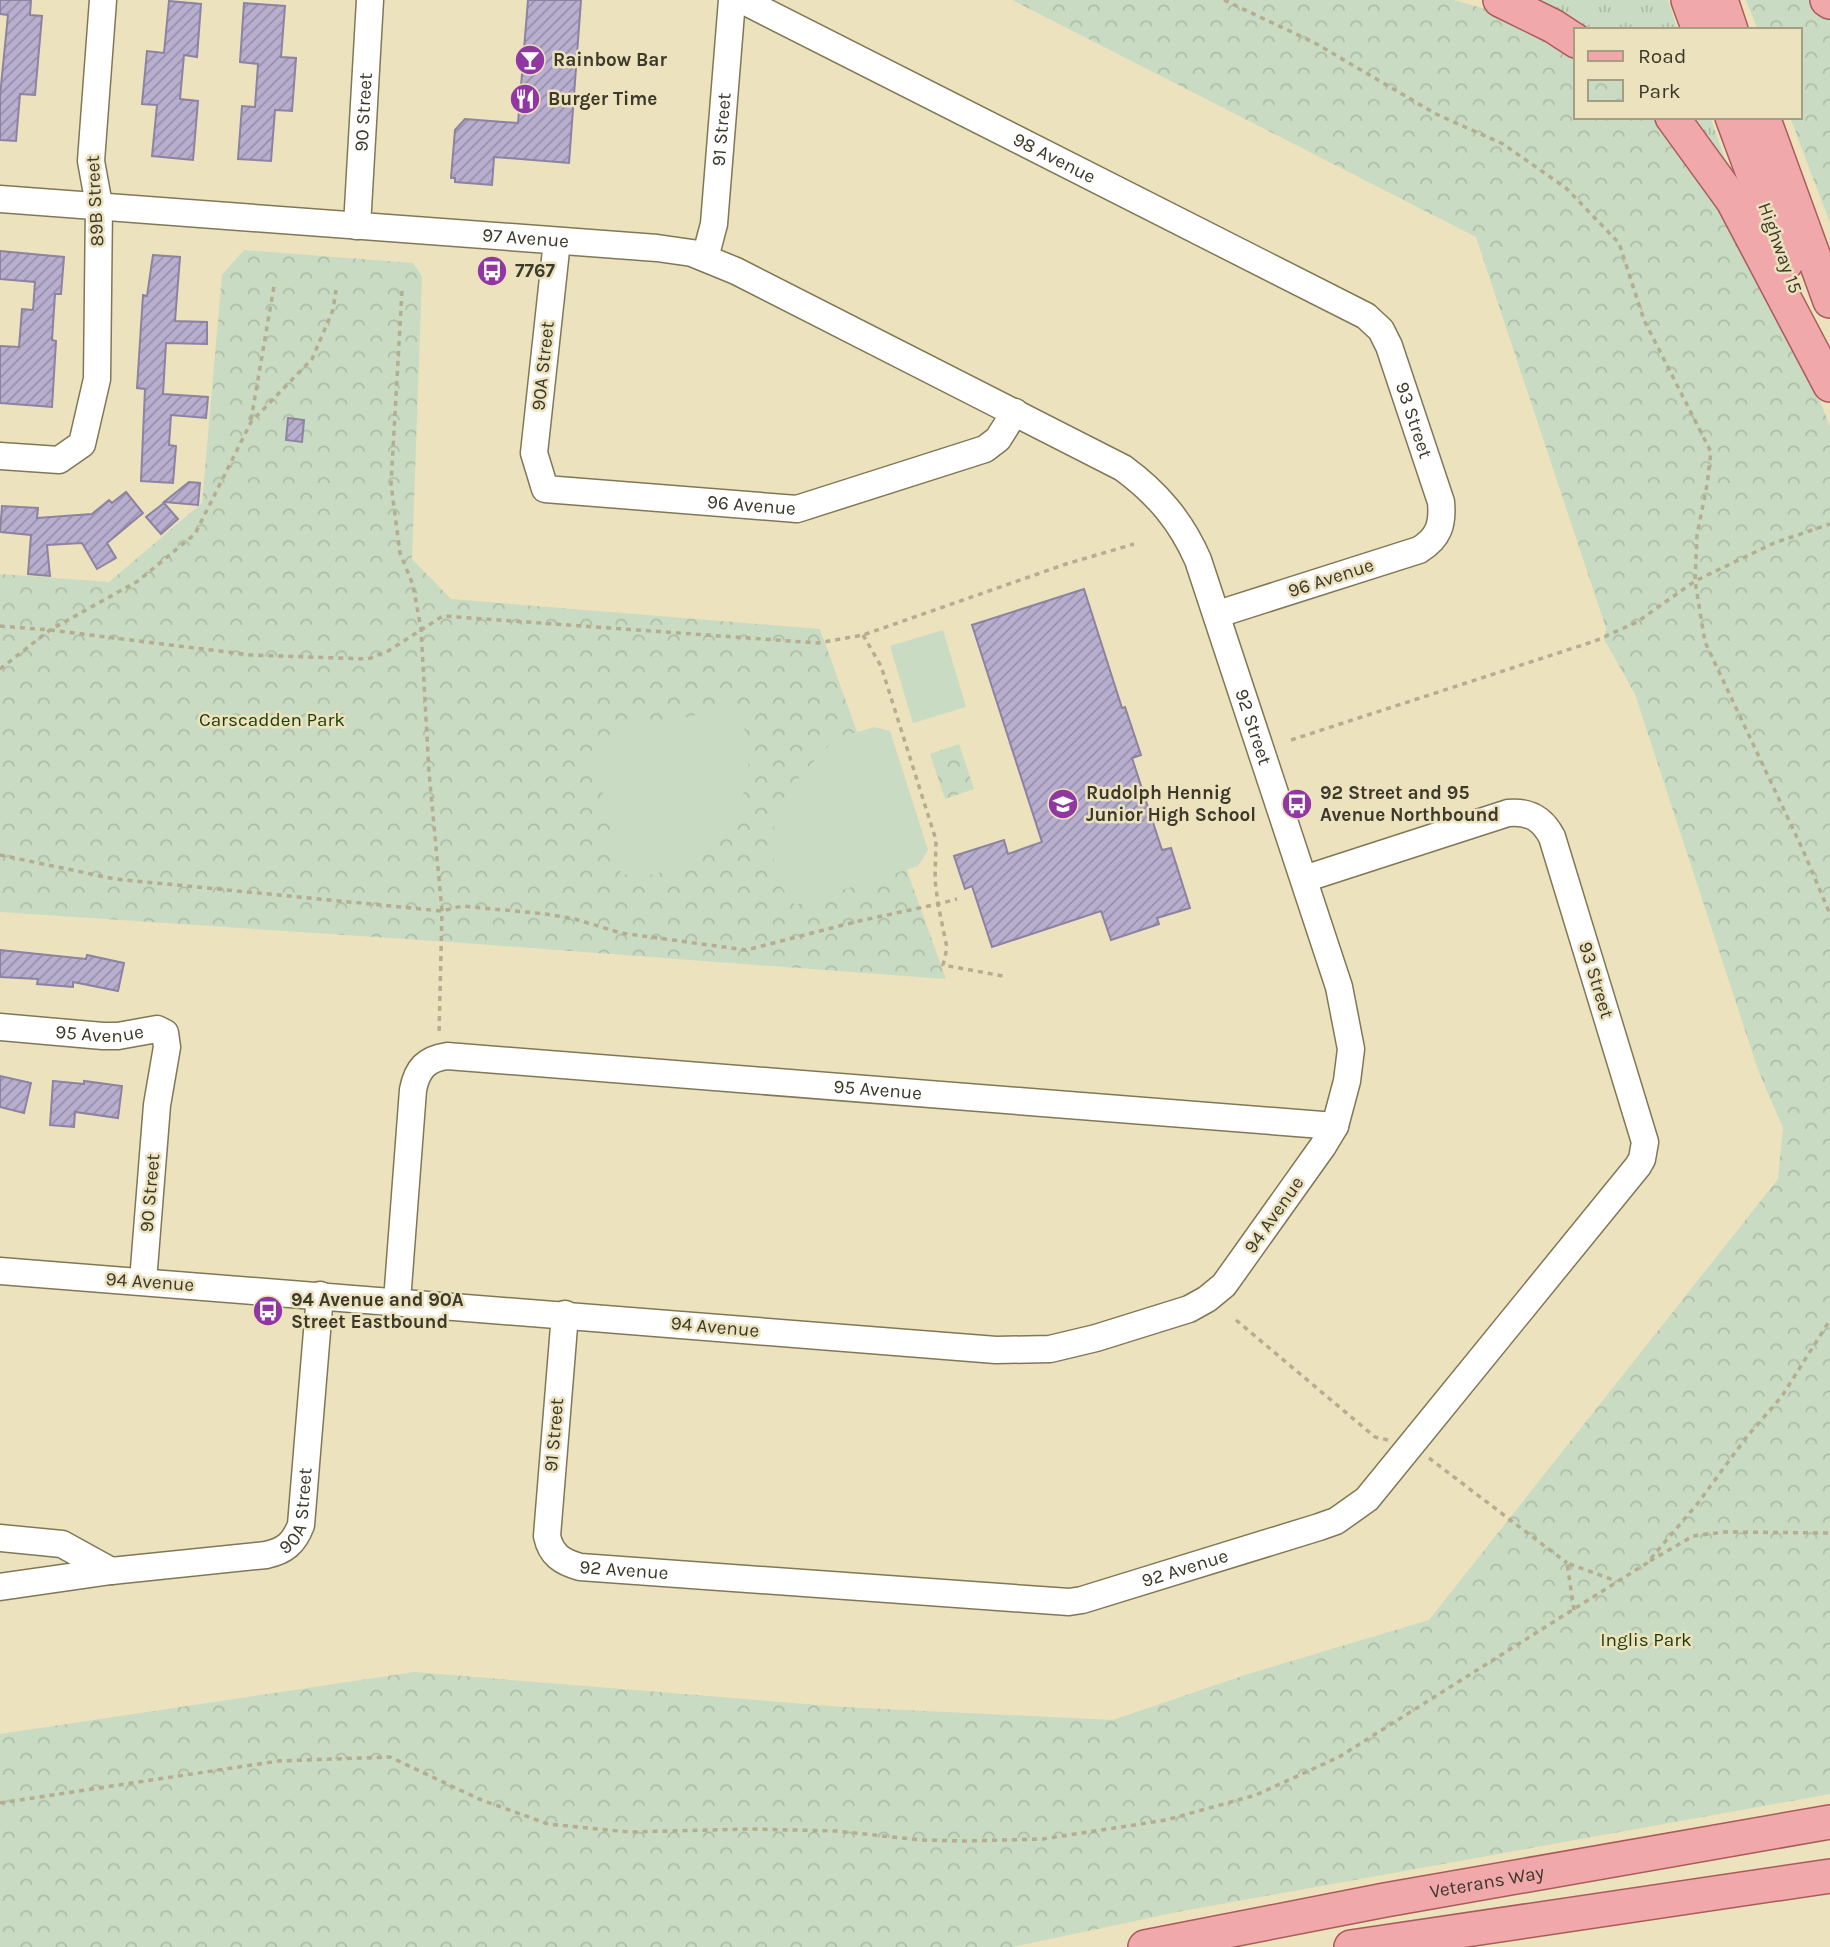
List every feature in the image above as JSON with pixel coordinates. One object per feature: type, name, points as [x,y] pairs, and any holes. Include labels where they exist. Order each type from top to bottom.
[{"type":"main road","points":[[1500,0],[1553,26],[1574,40]]},
{"type":"main road","points":[[1688,0],[1698,28]]},
{"type":"main road","points":[[1721,0],[1730,28]]},
{"type":"main road","points":[[1673,119],[1733,201],[1830,385]]},
{"type":"main road","name":"Highway 15","points":[[1733,119],[1830,377]]},
{"type":"main road","name":"Highway 15","points":[[1764,119],[1830,301]]},
{"type":"main road","name":"Veterans Way","points":[[1145,1947],[1385,1900],[1830,1822]]},
{"type":"main road","points":[[1761,1887],[1780,1872],[1830,1862]]},
{"type":"main road","points":[[1352,1947],[1830,1876]]},
{"type":"street","name":"89B Street","points":[[0,456],[59,460],[82,444],[97,379],[99,205],[91,162],[103,0]]},
{"type":"street","name":"90 Street","points":[[358,226],[370,0]]},
{"type":"street","name":"91 Street","points":[[705,258],[714,224],[732,0]]},
{"type":"street","name":"98 Avenue","points":[[742,0],[1366,316]]},
{"type":"street","name":"97 Avenue","points":[[0,199],[677,250],[736,271],[1015,412]]},
{"type":"street","name":"90A Street","points":[[545,489],[534,453],[557,242]]},
{"type":"street","name":"93 Street","points":[[1366,316],[1381,330],[1393,359],[1441,502],[1442,514],[1438,532]]},
{"type":"street","name":"96 Avenue","points":[[545,489],[797,509],[985,449],[998,439],[1015,412]]},
{"type":"street","name":"92 Street","points":[[1015,412],[1123,468],[1159,499],[1182,527],[1191,544],[1218,614],[1339,987],[1351,1049],[1348,1081],[1335,1126]]},
{"type":"street","name":"96 Avenue","points":[[1218,614],[1419,550],[1438,532]]},
{"type":"street","name":"93 Street","points":[[1304,879],[1508,813],[1532,815],[1540,820],[1552,836],[1642,1129],[1644,1152]]},
{"type":"street","name":"95 Avenue","points":[[0,1027],[118,1036],[162,1030],[168,1041],[158,1105]]},
{"type":"street","name":"95 Avenue","points":[[430,1061],[447,1056],[1335,1126]]},
{"type":"street","points":[[397,1301],[413,1090],[415,1078],[430,1061]]},
{"type":"street","name":"90 Street","points":[[143,1281],[158,1105]]},
{"type":"street","name":"94 Avenue","points":[[0,1271],[1024,1351],[1074,1344],[1189,1309],[1216,1293],[1307,1169],[1335,1126]]},
{"type":"street","name":"92 Avenue","points":[[554,1554],[580,1567],[1069,1602],[1336,1521],[1367,1499],[1642,1160],[1644,1152]]},
{"type":"street","name":"90A Street","points":[[111,1572],[278,1553],[292,1542],[300,1525],[320,1295]]},
{"type":"street","name":"91 Street","points":[[554,1554],[548,1544],[547,1525],[565,1314]]},
{"type":"street","points":[[0,1538],[62,1544],[111,1572]]},
{"type":"street","points":[[0,1587],[111,1572]]},
{"type":"path","points":[[1224,0],[1315,43],[1436,114],[1503,144],[1566,188],[1619,243],[1644,320],[1711,452],[1697,535],[1695,581],[1705,642],[1802,848],[1830,915]]},
{"type":"path","points":[[0,669],[50,630],[138,581],[195,534],[251,422],[274,286]]},
{"type":"path","points":[[251,422],[312,359],[333,310],[336,290]]},
{"type":"path","points":[[402,291],[391,484],[400,553],[413,585],[421,629],[429,772],[442,911],[430,1061]]},
{"type":"path","points":[[1291,740],[1595,641],[1637,622],[1695,581],[1774,543],[1830,524]]},
{"type":"path","points":[[0,626],[251,655],[368,659],[388,651],[438,618],[451,616],[818,643],[863,635],[1066,564],[1134,544]]},
{"type":"path","points":[[863,635],[881,666],[936,840],[935,880],[947,948],[943,965],[1003,975]]},
{"type":"path","points":[[0,855],[115,880],[442,911],[462,906],[546,914],[575,919],[621,933],[746,950],[957,899]]},
{"type":"path","points":[[1236,1320],[1375,1437],[1412,1445],[1567,1563],[1617,1581]]},
{"type":"path","points":[[1647,1563],[1782,1396],[1830,1320]]},
{"type":"path","points":[[0,1803],[278,1761],[390,1757],[479,1799],[548,1824],[629,1832],[749,1829],[836,1831],[921,1840],[1043,1839],[1166,1820],[1256,1795],[1339,1757],[1693,1536],[1725,1532],[1830,1533]]},
{"type":"path","points":[[1567,1563],[1574,1610]]},
{"type":"green space","name":"Inglis Park","points":[[1012,0],[1454,0],[1516,18],[1574,47],[1574,119],[1666,119],[1669,122],[1797,344],[1830,426],[1830,1794],[1177,1912],[1013,1947],[0,1947],[0,1734],[414,1672],[843,1707],[1113,1720],[1245,1675],[1429,1620],[1778,1179],[1783,1128],[1758,1070],[1635,694],[1604,639],[1606,628],[1476,237]]},
{"type":"green space","points":[[1510,0],[1668,0],[1677,28],[1574,28]]},
{"type":"green space","points":[[1746,0],[1830,0],[1830,223],[1791,119],[1802,119],[1802,28],[1757,28]]},
{"type":"green space","points":[[1681,119],[1711,119],[1739,198]]},
{"type":"green space","name":"Carscadden Park","points":[[244,250],[413,263],[422,276],[412,559],[451,599],[820,629],[946,979],[0,912],[0,574],[109,582],[202,503],[222,275]]},
{"type":"green space","points":[[943,630],[966,707],[913,723],[890,646]]},
{"type":"green space","points":[[731,707],[745,731],[749,769],[741,804],[726,826],[677,869],[637,878],[621,873],[593,751],[604,736]]},
{"type":"green space","points":[[874,727],[890,731],[928,850],[918,866],[795,905],[778,883],[771,845],[777,809],[790,787],[835,739]]},
{"type":"green space","points":[[959,744],[974,789],[945,799],[930,754]]},
{"type":"building","points":[[0,0],[31,0],[30,15],[42,16],[35,95],[20,94],[16,141],[0,140],[0,96],[8,15],[0,14]]},
{"type":"building","points":[[528,0],[581,0],[569,163],[494,157],[492,185],[455,182],[455,178],[451,178],[455,130],[465,119],[518,123]]},
{"type":"building","points":[[169,1],[201,4],[197,57],[184,55],[180,99],[198,101],[193,160],[152,156],[157,105],[142,104],[147,51],[164,53]]},
{"type":"building","points":[[244,3],[285,6],[281,57],[296,58],[292,111],[275,110],[271,161],[238,159],[242,106],[255,107],[258,64],[240,62]]},
{"type":"building","points":[[0,251],[64,257],[61,294],[55,294],[52,340],[56,341],[52,407],[0,403],[0,346],[19,347],[22,309],[33,310],[35,282],[0,279]]},
{"type":"building","points":[[153,255],[180,257],[175,321],[207,322],[207,344],[166,343],[163,394],[208,397],[206,418],[171,415],[169,445],[176,446],[173,483],[141,481],[145,389],[137,388],[143,295],[147,296]]},
{"type":"building","points":[[288,418],[304,420],[302,442],[286,440]]},
{"type":"building","points":[[189,482],[200,483],[198,505],[164,502]]},
{"type":"building","points":[[126,492],[143,513],[107,543],[116,558],[97,569],[82,543],[47,545],[50,576],[28,574],[31,535],[0,532],[2,506],[38,508],[37,518],[92,514],[109,500],[112,503]]},
{"type":"building","points":[[164,503],[178,519],[161,534],[146,517]]},
{"type":"building","name":"Rudolph Hennig Junior High School","points":[[1084,589],[1122,708],[1125,707],[1141,755],[1132,758],[1162,850],[1171,848],[1190,908],[1157,918],[1159,924],[1111,940],[1101,911],[992,947],[972,886],[965,889],[954,856],[1004,840],[1008,854],[1042,842],[972,625]]},
{"type":"building","points":[[0,950],[86,959],[87,955],[124,963],[118,991],[73,982],[73,987],[37,984],[38,979],[0,977]]},
{"type":"building","points":[[0,1076],[31,1083],[24,1113],[0,1107]]},
{"type":"building","points":[[53,1081],[84,1084],[84,1081],[122,1086],[118,1118],[75,1112],[74,1127],[50,1125]]},
{"type":"place","name":"Rainbow Bar","points":[[530,60]]},
{"type":"place","name":"Burger Time","points":[[525,99]]},
{"type":"place","name":"7767","points":[[492,271]]},
{"type":"place","name":"Rudolph Hennig Junior High School","points":[[1063,804]]},
{"type":"place","name":"92 Street and 95 Avenue Northbound","points":[[1297,804]]},
{"type":"place","name":"94 Avenue and 90A Street Eastbound","points":[[268,1311]]}]
